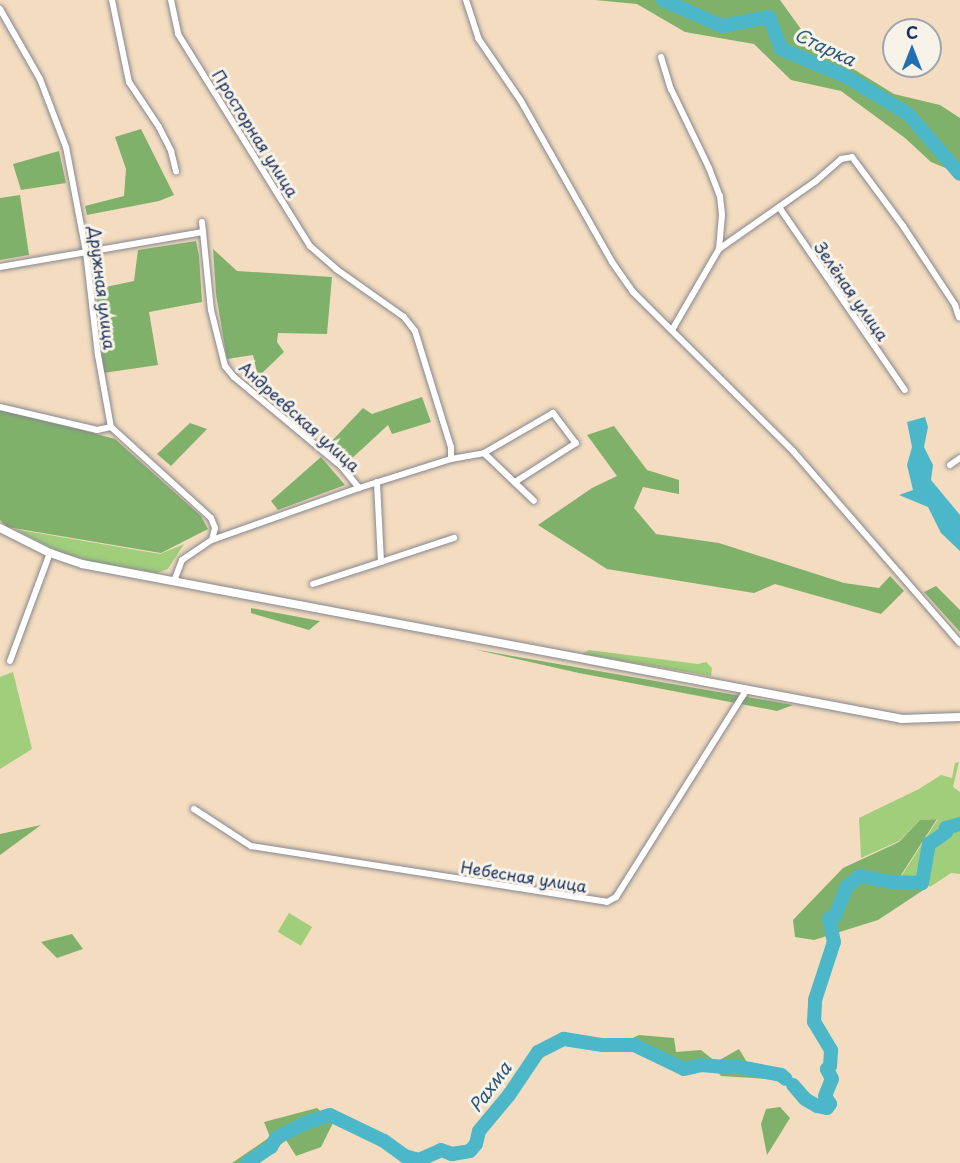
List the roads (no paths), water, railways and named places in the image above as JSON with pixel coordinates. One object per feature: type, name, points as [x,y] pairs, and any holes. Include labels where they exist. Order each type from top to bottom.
[{"type":"street","points":[[112,0],[129,82],[159,127],[171,151],[176,171]]},
{"type":"street","name":"Просторная улица","points":[[171,0],[178,34],[310,246],[336,269],[404,317],[416,331],[452,447],[451,459]]},
{"type":"street","points":[[466,0],[478,38],[521,101],[612,262],[633,292],[728,389],[793,451],[960,643]]},
{"type":"street","name":"Дружная улица","points":[[0,9],[40,79],[66,147],[86,252],[98,355],[111,427]]},
{"type":"street","points":[[661,57],[671,89],[720,196],[722,215],[719,249]]},
{"type":"street","points":[[672,330],[719,249],[816,181],[841,159],[852,157],[903,226],[955,305],[959,317]]},
{"type":"street","name":"Зелёная улица","points":[[779,207],[905,390]]},
{"type":"street","name":"Андреевская улица","points":[[202,222],[212,310],[225,366],[234,377],[342,467],[359,488]]},
{"type":"street","points":[[0,267],[203,232]]},
{"type":"street","points":[[0,407],[97,430],[111,427],[211,518],[215,528],[212,540]]},
{"type":"street","points":[[174,581],[182,560],[212,540],[377,482],[451,459],[484,453],[553,413],[576,443],[514,482]]},
{"type":"street","points":[[484,453],[534,501]]},
{"type":"street","points":[[950,465],[960,458]]},
{"type":"street","points":[[377,482],[381,562]]},
{"type":"street","points":[[0,528],[50,553],[82,564],[902,719],[960,717]]},
{"type":"street","points":[[313,584],[454,538]]},
{"type":"street","points":[[10,661],[50,553]]},
{"type":"street","name":"Небесная улица","points":[[194,809],[251,846],[607,902],[616,897],[747,689]]},
{"type":"water","points":[[925,417],[928,427],[924,447],[933,465],[931,480],[960,515],[960,551],[941,533],[928,507],[899,495],[913,490],[907,465],[912,447],[907,422]]},
{"type":"waterway","name":"Старка","points":[[663,0],[722,26],[769,17],[781,49],[847,77],[908,114],[960,174]]},
{"type":"waterway","name":"Рахма","points":[[793,1085],[805,1099],[817,1106],[827,1108],[830,1104],[825,1096],[832,1079],[827,1069],[830,1066],[831,1050],[814,1022],[815,1000],[834,942],[829,919],[835,916],[847,886],[860,876],[892,882],[922,883],[929,844],[946,832],[946,828],[960,824]]},
{"type":"waterway","name":"Рахма","points":[[247,1163],[271,1147],[276,1138],[305,1123],[330,1115],[384,1141],[405,1156],[419,1160],[441,1150],[452,1154],[470,1151],[476,1144],[479,1131],[509,1095],[538,1052],[564,1039],[603,1045],[634,1045],[684,1069],[701,1065],[734,1066],[781,1075],[786,1079]]}]
